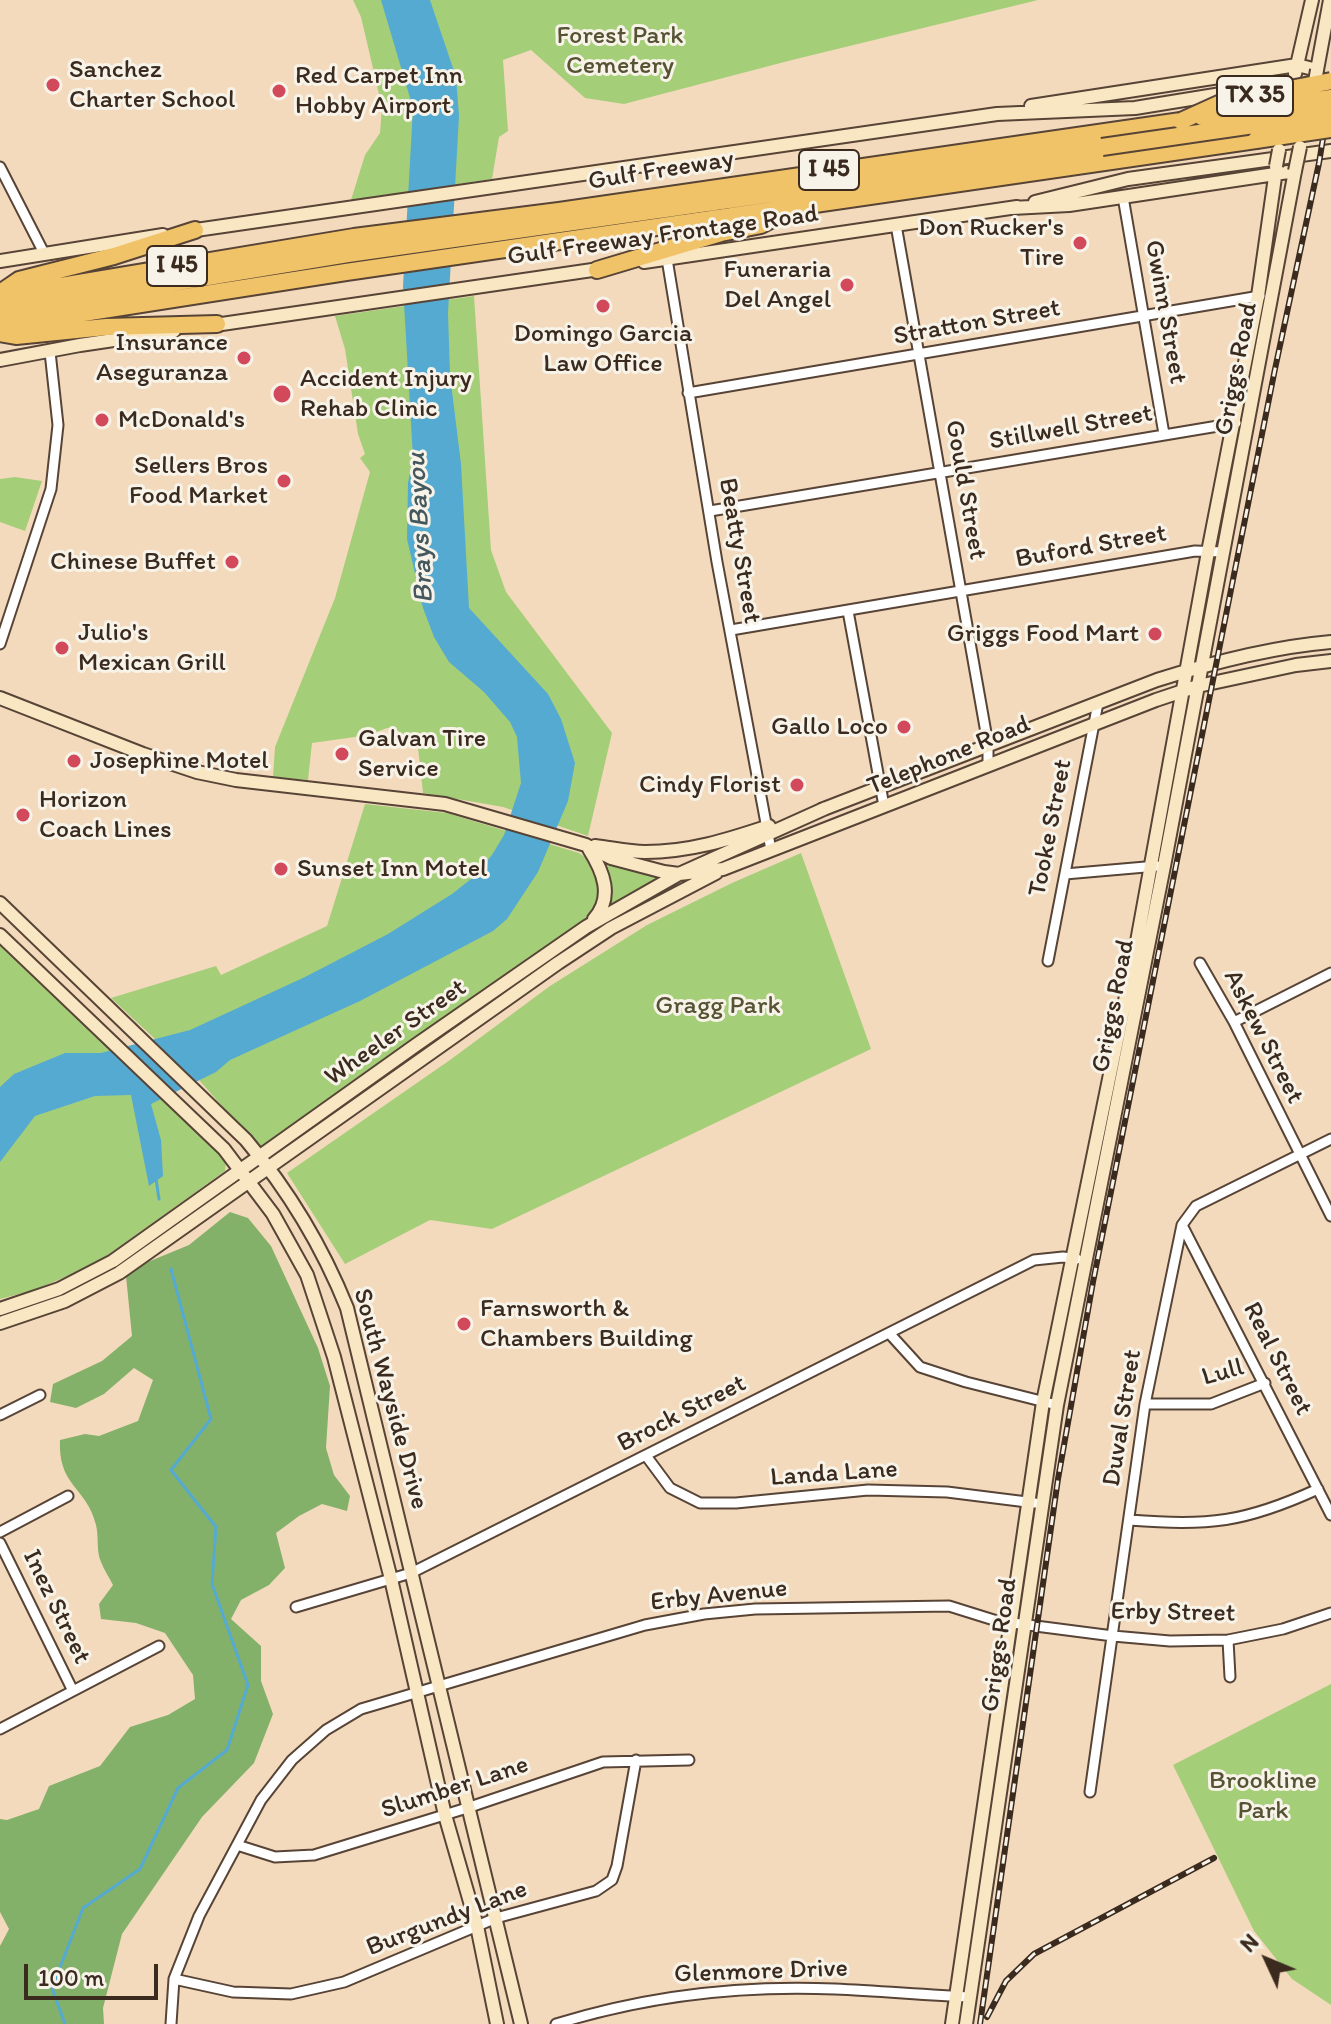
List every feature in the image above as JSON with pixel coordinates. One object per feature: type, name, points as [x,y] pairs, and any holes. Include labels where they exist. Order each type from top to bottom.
[{"type":"highway","name":"TX 35","points":[[1181,121],[1223,102],[1331,79]]},
{"type":"highway","name":"Gulf Freeway","points":[[1102,147],[1181,121],[1331,98]]},
{"type":"highway","name":"Gulf Freeway","points":[[0,311],[348,254],[1331,114]]},
{"type":"highway","name":"Gulf Freeway","points":[[0,294],[354,237],[560,226],[793,208],[1102,147],[1331,129]]},
{"type":"highway","points":[[597,270],[693,241],[761,225],[793,208]]},
{"type":"highway","name":"Gulf Freeway","points":[[0,326],[346,272],[560,226]]},
{"type":"highway","points":[[0,294],[19,280],[114,256],[195,230]]},
{"type":"highway","points":[[0,333],[16,336],[106,327],[217,324]]},
{"type":"main road","name":"Griggs Road","points":[[1018,1623],[1043,1504],[1057,1405],[1158,866],[1186,671],[1258,296],[1279,150],[1312,0]]},
{"type":"main road","name":"Griggs Road","points":[[966,2024],[964,1997],[1018,1623],[1028,1502],[1043,1402],[1115,1054],[1198,686],[1330,0]]},
{"type":"main road","points":[[1010,112],[1040,103],[1296,69],[1317,70]]},
{"type":"main road","points":[[0,261],[1010,112],[1135,108],[1331,79]]},
{"type":"main road","name":"Gulf Freeway Frontage Road","points":[[0,360],[339,305],[1012,208],[1128,179],[1331,151]]},
{"type":"main road","points":[[1012,208],[1069,205],[1276,171],[1295,171]]},
{"type":"main road","name":"Telephone Road","points":[[587,846],[643,852],[697,848],[766,831],[1186,671],[1297,645],[1331,642]]},
{"type":"main road","name":"Telephone Road","points":[[0,698],[197,772],[236,780],[445,804],[587,846],[637,866],[679,874],[723,869],[1094,723],[1198,686],[1296,665],[1331,661]]},
{"type":"main road","name":"Wheeler Street","points":[[116,1267],[241,1169],[586,927],[679,874],[766,831]]},
{"type":"main road","points":[[586,927],[601,912],[605,897],[604,877],[587,846]]},
{"type":"main road","name":"Wheeler Street","points":[[1,1317],[65,1301],[251,1182],[598,937],[723,869]]},
{"type":"main road","name":"South Wayside Drive","points":[[0,903],[223,1115],[270,1169],[329,1264],[347,1308],[521,2024]]},
{"type":"main road","name":"South Wayside Drive","points":[[0,935],[203,1126],[251,1182],[307,1275],[334,1357],[391,1579],[445,1815],[477,1926],[497,2024]]},
{"type":"main road","points":[[307,1275],[329,1264]]},
{"type":"main road","name":"Griggs Road","points":[[952,2024],[964,1997]]},
{"type":"street","points":[[0,167],[44,253]]},
{"type":"street","name":"Gwinn Street","points":[[1123,197],[1164,434]]},
{"type":"street","name":"Gould Street","points":[[896,225],[988,744],[988,764]]},
{"type":"street","name":"Beatty Street","points":[[667,259],[688,393],[771,850]]},
{"type":"street","name":"Stratton Street","points":[[688,393],[1274,294]]},
{"type":"street","points":[[0,644],[51,489],[58,425],[50,352]]},
{"type":"street","name":"Stillwell Street","points":[[710,511],[1249,420]]},
{"type":"street","name":"Buford Street","points":[[731,630],[1195,551],[1223,552]]},
{"type":"street","points":[[848,611],[884,806]]},
{"type":"street","name":"Tooke Street","points":[[1048,961],[1098,703]]},
{"type":"street","points":[[1065,874],[1158,866]]},
{"type":"street","name":"Askew Street","points":[[1200,963],[1234,1022],[1331,1216]]},
{"type":"street","points":[[1234,1022],[1331,973]]},
{"type":"street","points":[[1182,1225],[1196,1206],[1331,1139]]},
{"type":"street","name":"Real Street","points":[[1182,1225],[1331,1515]]},
{"type":"street","name":"Duval Street","points":[[1090,1792],[1145,1404],[1182,1225]]},
{"type":"street","name":"Brock Street","points":[[296,1607],[411,1573],[1034,1260],[1071,1258],[1085,1261]]},
{"type":"street","points":[[889,1333],[920,1367],[1057,1405]]},
{"type":"street","name":"Lull","points":[[1145,1404],[1211,1404],[1265,1383]]},
{"type":"street","points":[[0,1415],[40,1395]]},
{"type":"street","name":"Landa Lane","points":[[647,1457],[670,1488],[700,1503],[736,1503],[868,1490],[947,1492],[1043,1504]]},
{"type":"street","points":[[1129,1520],[1186,1524],[1233,1519],[1267,1511],[1318,1489]]},
{"type":"street","points":[[0,1532],[68,1496]]},
{"type":"street","name":"Inez Street","points":[[0,1543],[73,1691]]},
{"type":"street","name":"Erby Avenue","points":[[171,2024],[174,1979],[199,1916],[261,1800],[292,1760],[326,1730],[361,1709],[645,1625],[717,1613],[755,1609],[949,1606],[997,1621],[1018,1623]]},
{"type":"street","name":"Erby Street","points":[[1018,1623],[1170,1641],[1228,1640],[1283,1629],[1331,1613]]},
{"type":"street","points":[[1228,1640],[1230,1677]]},
{"type":"street","points":[[0,1729],[159,1646]]},
{"type":"street","name":"Burgundy Lane","points":[[174,1979],[233,1992],[291,1994],[344,1982],[496,1918],[596,1891],[612,1880],[617,1866],[636,1760]]},
{"type":"street","name":"Slumber Lane","points":[[237,1845],[275,1857],[314,1855],[603,1762],[689,1760]]},
{"type":"street","name":"Glenmore Drive","points":[[556,2024],[670,1996],[743,1990],[832,1989],[964,1997]]},
{"type":"green space","name":"Forest Park Cemetery","points":[[353,0],[1038,0],[624,104],[585,98],[531,50],[503,60],[508,131],[499,137],[492,179],[351,200],[365,155],[380,133],[382,107],[361,17]]},
{"type":"green space","points":[[474,296],[491,550],[506,592],[612,733],[588,836],[503,807],[423,793],[418,748],[396,729],[387,728],[369,735],[312,743],[308,780],[273,777],[275,747],[335,598],[370,472],[360,458],[365,454],[358,434],[345,349],[335,316]]},
{"type":"green space","points":[[15,477],[42,481],[25,531],[0,522],[0,479]]},
{"type":"green space","points":[[365,804],[447,813],[579,853],[591,864],[599,880],[597,905],[578,926],[262,1147],[253,1141],[199,1080],[111,998],[216,966],[221,975],[327,926]]},
{"type":"green space","name":"Gragg Park","points":[[801,853],[871,1049],[492,1229],[430,1220],[345,1264],[287,1173],[550,986],[647,925]]},
{"type":"green space","points":[[607,860],[657,875],[656,879],[612,904],[608,902],[609,876],[604,864]]},
{"type":"green space","points":[[0,942],[219,1151],[226,1163],[225,1171],[97,1263],[35,1290],[0,1299]]},
{"type":"green space","points":[[230,1212],[248,1218],[271,1246],[318,1348],[330,1386],[326,1448],[334,1475],[350,1496],[347,1511],[322,1504],[276,1533],[285,1568],[269,1585],[241,1600],[231,1619],[261,1646],[261,1681],[273,1714],[254,1763],[202,1817],[122,1934],[103,2008],[104,2024],[0,2024],[0,1946],[9,1929],[0,1912],[0,1819],[7,1820],[39,1809],[49,1786],[100,1766],[130,1727],[168,1715],[195,1699],[193,1675],[165,1633],[136,1623],[101,1619],[99,1604],[113,1585],[99,1558],[92,1512],[68,1478],[61,1456],[60,1440],[85,1434],[99,1436],[138,1421],[153,1380],[134,1368],[104,1394],[76,1408],[50,1402],[53,1384],[102,1361],[132,1336],[126,1276],[138,1266],[189,1245]]},
{"type":"green space","name":"Brookline Park","points":[[1331,1684],[1331,2005],[1292,1979],[1254,1931],[1173,1765]]},
{"type":"water","name":"Brays Bayou","points":[[381,0],[430,0],[456,77],[459,116],[448,313],[450,375],[461,464],[469,608],[548,694],[561,719],[575,763],[568,801],[538,872],[507,919],[493,931],[360,1001],[230,1060],[216,1072],[151,1104],[161,1140],[163,1176],[149,1186],[131,1095],[95,1096],[35,1116],[0,1162],[0,1087],[14,1074],[65,1053],[101,1053],[190,1030],[305,977],[388,934],[452,894],[471,879],[492,855],[504,835],[521,783],[517,737],[510,722],[484,692],[449,662],[434,637],[423,608],[407,539],[408,483],[413,458],[403,286],[413,108]]},
{"type":"waterway","points":[[156,1179],[159,1199]]},
{"type":"waterway","points":[[65,2024],[52,1988],[83,1908],[140,1869],[178,1788],[227,1750],[248,1685],[212,1584],[216,1527],[171,1470],[211,1419],[171,1269]]},
{"type":"railway","points":[[980,2024],[1058,1479],[1093,1282],[1319,163],[1331,89]]},
{"type":"railway","points":[[987,2017],[1006,1981],[1034,1954],[1214,1858]]},
{"type":"place","name":"Sanchez Charter School","points":[[53,85]]},
{"type":"place","name":"Red Carpet Inn Hobby Airport","points":[[279,91]]},
{"type":"place","name":"Don Rucker's Tire","points":[[1080,243]]},
{"type":"place","name":"Funeraria Del Angel","points":[[847,285]]},
{"type":"place","name":"Domingo Garcia Law Office","points":[[603,306]]},
{"type":"place","name":"Insurance Aseguranza","points":[[244,358]]},
{"type":"place","name":"Accident Injury Rehab Clinic","points":[[282,394]]},
{"type":"place","name":"McDonald's","points":[[102,420]]},
{"type":"place","name":"Sellers Bros Food Market","points":[[284,481]]},
{"type":"place","name":"Chinese Buffet","points":[[232,562]]},
{"type":"place","name":"Griggs Food Mart","points":[[1155,634]]},
{"type":"place","name":"Julio's Mexican Grill","points":[[62,648]]},
{"type":"place","name":"Gallo Loco","points":[[904,727]]},
{"type":"place","name":"Galvan Tire Service","points":[[342,754]]},
{"type":"place","name":"Josephine Motel","points":[[74,761]]},
{"type":"place","name":"Cindy Florist","points":[[797,785]]},
{"type":"place","name":"Horizon Coach Lines","points":[[23,815]]},
{"type":"place","name":"Sunset Inn Motel","points":[[281,869]]},
{"type":"place","name":"Farnsworth & Chambers Building","points":[[464,1324]]}]
